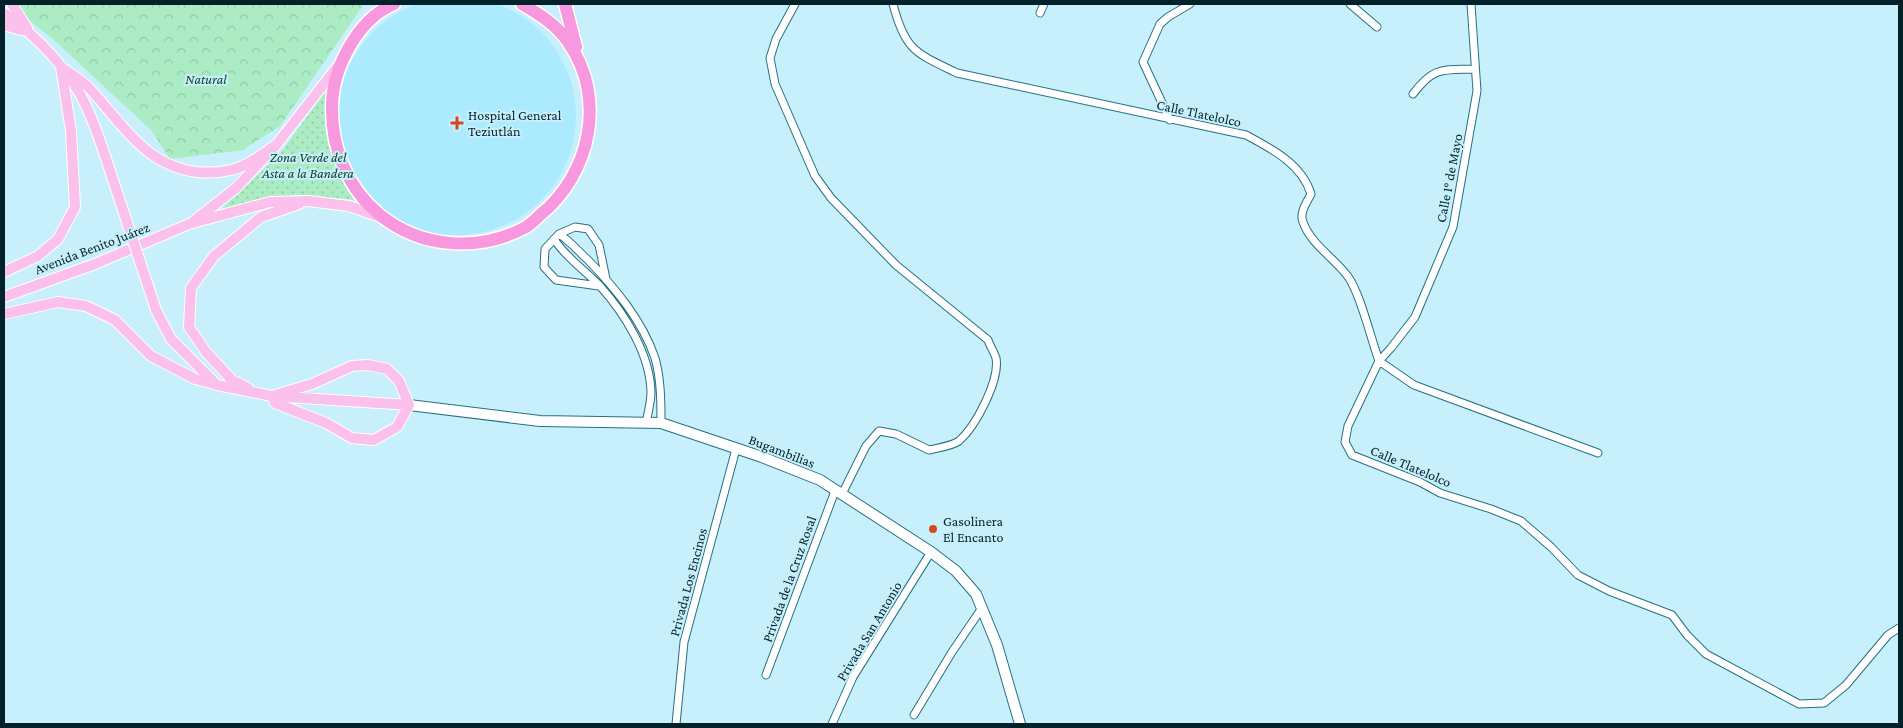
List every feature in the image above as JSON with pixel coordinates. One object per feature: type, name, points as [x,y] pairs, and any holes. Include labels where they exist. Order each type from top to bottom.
[{"type":"highway","points":[[380,4],[340,63],[334,84],[332,97],[334,135],[338,152],[356,189],[370,207],[386,219],[402,230],[432,240],[462,244],[480,243],[500,238],[528,226],[551,206],[574,177],[587,142],[590,112],[589,94],[565,4]]},
{"type":"highway","points":[[373,16],[394,4]]},
{"type":"highway","points":[[522,4],[558,29],[569,42],[579,62]]},
{"type":"main road","points":[[12,4],[31,35]]},
{"type":"main road","points":[[4,13],[31,35],[61,66],[90,89],[132,139],[146,152],[160,161],[188,171],[212,173],[246,165],[277,144]]},
{"type":"main road","points":[[4,25],[13,26],[31,35]]},
{"type":"main road","points":[[189,224],[236,188],[277,144],[340,63]]},
{"type":"main road","points":[[61,66],[86,107],[96,128],[156,310],[171,339],[217,385]]},
{"type":"main road","points":[[4,272],[38,256],[58,239],[75,206],[71,131],[61,66]]},
{"type":"main road","points":[[258,393],[232,380],[206,352],[189,327],[191,288],[214,256],[261,218],[308,201]]},
{"type":"main road","points":[[189,224],[270,202],[308,201],[349,206],[386,219]]},
{"type":"main road","name":"Avenida Benito Juárez","points":[[4,297],[95,264],[189,224]]},
{"type":"main road","points":[[4,314],[58,302],[86,306],[115,320],[151,356],[195,379],[272,396],[409,405]]},
{"type":"main road","points":[[272,396],[312,384],[352,366],[368,364],[388,369],[399,382],[409,405]]},
{"type":"main road","points":[[272,396],[275,402],[326,423],[352,438],[374,440],[397,427],[409,405]]},
{"type":"main road","name":"Bugambilias","points":[[409,405],[540,421],[661,423],[736,448],[820,480],[931,552],[961,577],[976,594],[997,645],[1020,724]]},
{"type":"street","name":"Privada de la Cruz Rosal","points":[[766,675],[839,492],[866,446],[878,431],[896,434],[930,450],[957,442],[968,431],[982,408],[995,379],[996,358],[988,340],[896,265],[831,198],[814,176],[775,84],[770,58],[776,40],[795,4]]},
{"type":"street","name":"Calle Tlatelolco","points":[[893,4],[897,20],[907,43],[924,57],[957,73],[1246,135],[1282,155],[1307,181],[1311,194],[1304,209],[1302,221],[1314,240],[1349,279],[1379,361],[1348,426],[1345,442],[1352,455],[1420,482],[1440,493],[1522,521],[1578,575],[1609,591],[1672,615],[1687,635],[1706,654],[1799,704],[1824,703],[1846,685],[1888,635],[1899,628]]},
{"type":"street","points":[[1040,13],[1044,4]]},
{"type":"street","points":[[1170,120],[1143,62],[1160,24],[1190,4]]},
{"type":"street","points":[[1350,4],[1378,27]]},
{"type":"street","name":"Calle 1° de Mayo","points":[[1379,361],[1415,317],[1453,227],[1477,90],[1471,4]]},
{"type":"street","points":[[1413,94],[1424,79],[1438,70],[1476,69]]},
{"type":"street","points":[[600,286],[556,280],[544,267],[546,249],[557,237],[575,227],[588,230],[599,245],[606,280]]},
{"type":"street","points":[[557,237],[567,240],[606,280],[624,302],[643,331],[655,359],[661,392],[661,423]]},
{"type":"street","points":[[557,237],[560,248],[600,286],[634,336],[646,362],[651,393],[646,423]]},
{"type":"street","points":[[1379,361],[1414,385],[1598,453]]},
{"type":"street","name":"Privada Los Encinos","points":[[676,724],[684,642],[736,448]]},
{"type":"street","name":"Privada San Antonio","points":[[832,724],[853,677],[931,552]]},
{"type":"street","points":[[914,715],[952,652],[982,608]]},
{"type":"shaded area","name":"Hospital General Teziutlán","points":[[457,-3],[491,2],[502,6],[523,17],[541,32],[556,50],[567,71],[571,82],[576,116],[571,150],[567,161],[556,182],[541,200],[523,215],[502,226],[491,230],[457,235],[423,230],[412,226],[391,215],[373,200],[358,182],[347,161],[343,150],[338,116],[343,82],[347,71],[358,50],[373,32],[391,17],[412,6],[423,2]]},
{"type":"green space","name":"Natural","points":[[8,4],[364,4],[280,126],[243,150],[170,159],[151,130],[54,40]]},
{"type":"green space","name":"Zona Verde del Asta a la Bandera","points":[[327,89],[329,133],[360,200],[295,195],[222,208],[279,155]]},
{"type":"place","name":"Hospital General Teziutlán","points":[[457,123]]},
{"type":"place","name":"Gasolinera El Encanto","points":[[933,529]]}]
